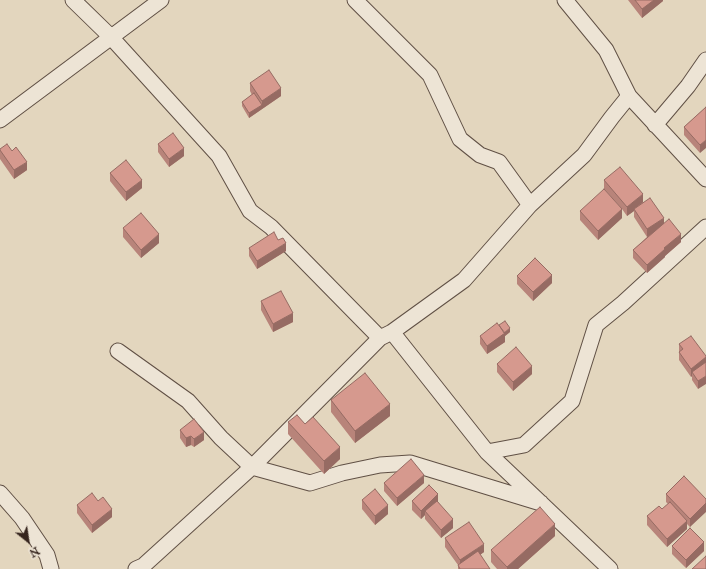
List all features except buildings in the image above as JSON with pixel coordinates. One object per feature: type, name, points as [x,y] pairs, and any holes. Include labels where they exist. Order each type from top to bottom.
[{"type":"street","points":[[72,0],[110,36],[219,156],[250,211],[271,227],[386,335],[487,452],[610,569]]},
{"type":"street","points":[[0,120],[110,36],[161,0]]},
{"type":"street","points":[[355,0],[430,75],[460,139],[480,155],[499,162],[530,205]]},
{"type":"street","points":[[565,0],[606,50],[628,96],[706,179]]},
{"type":"street","points":[[655,125],[688,86],[706,60]]},
{"type":"street","points":[[142,568],[252,467],[386,335],[464,280],[530,205],[584,155],[628,96]]},
{"type":"street","points":[[487,452],[524,446],[572,401],[596,325],[623,303],[706,227]]},
{"type":"street","points":[[118,351],[188,401],[222,438],[252,467],[310,483],[342,473],[380,465],[410,463],[541,503]]},
{"type":"street","points":[[0,493],[22,518],[47,555],[51,569]]}]
